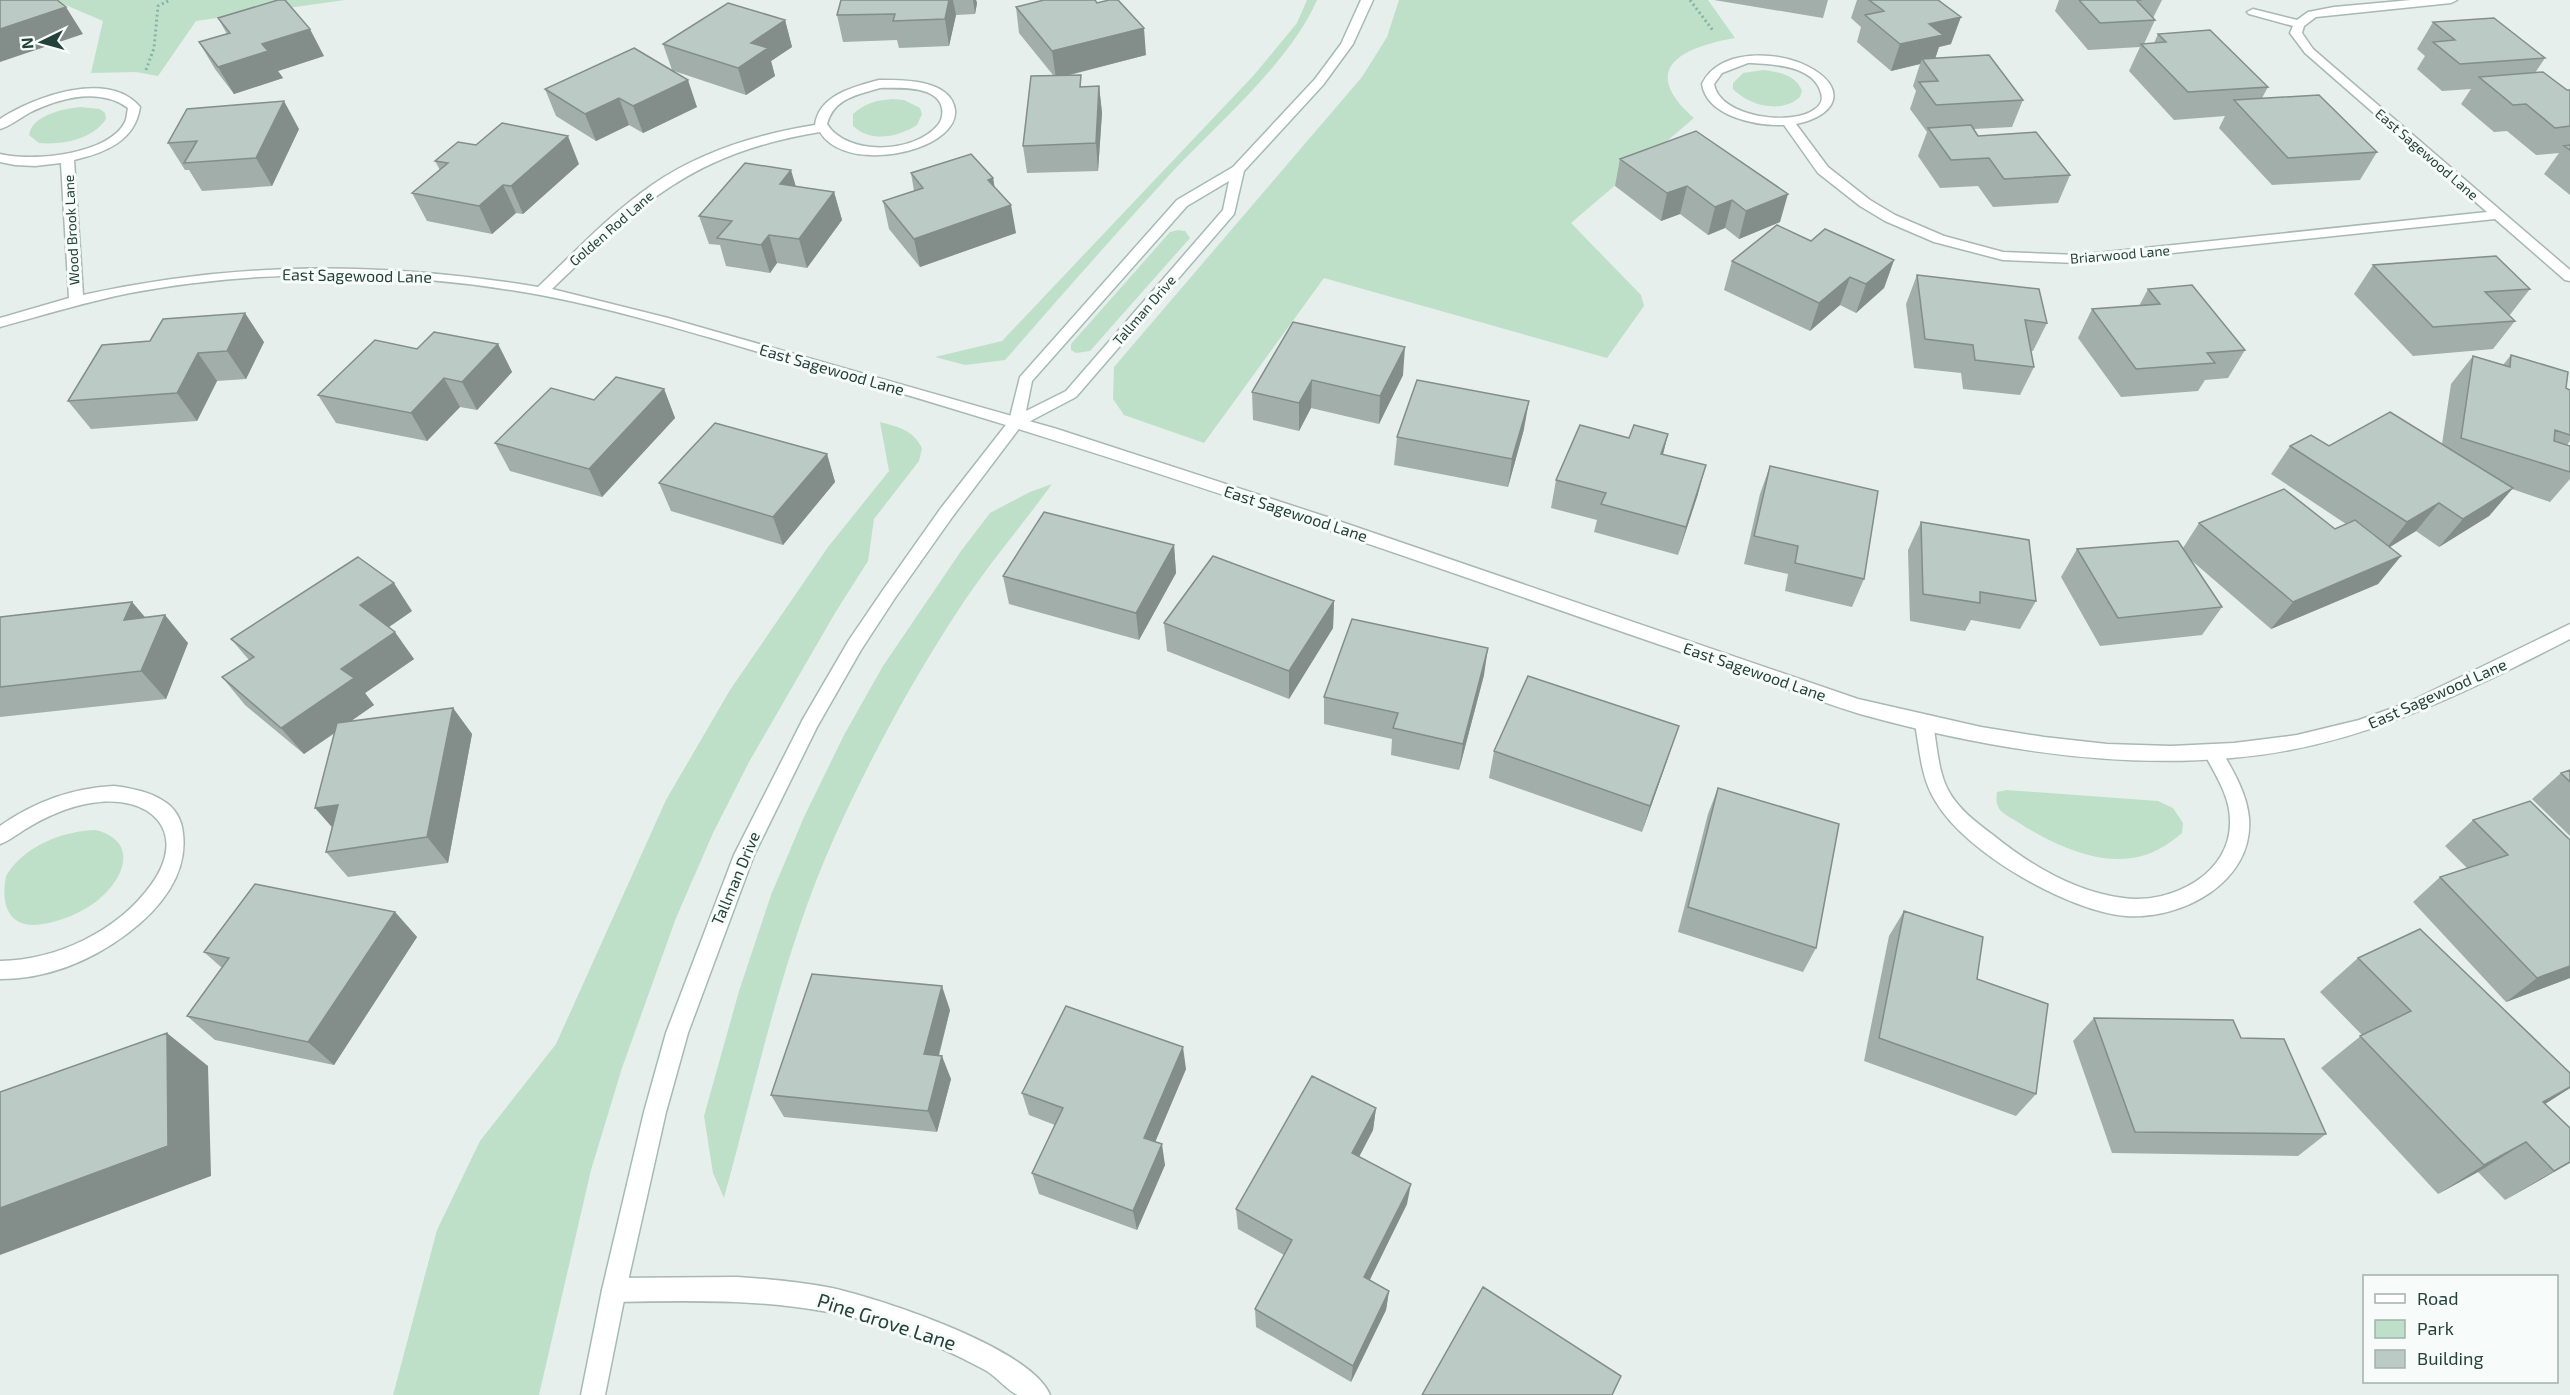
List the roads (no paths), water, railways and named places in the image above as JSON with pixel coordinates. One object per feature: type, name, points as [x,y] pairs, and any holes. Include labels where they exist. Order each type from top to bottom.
[{"type":"street","name":"Tallman Drive","points":[[593,1395],[614,1290],[655,1112],[677,1033],[711,938],[761,816],[808,724],[855,645],[934,530],[1016,422],[1025,380],[1182,203],[1238,170],[1336,61],[1357,24],[1367,0]]},
{"type":"street","points":[[2253,12],[2299,24],[2312,14],[2334,10],[2451,0]]},
{"type":"street","name":"East Sagewood Lane","points":[[2299,24],[2296,33],[2309,51],[2570,277]]},
{"type":"street","points":[[1749,59],[1785,63],[1816,76],[1826,85],[1830,95],[1827,105],[1819,113],[1788,121],[1746,117],[1728,109],[1716,99],[1709,88],[1710,78],[1717,69],[1749,59]]},
{"type":"street","points":[[879,84],[918,86],[934,92],[945,100],[949,110],[947,121],[940,130],[915,145],[898,150],[881,152],[847,148],[825,136],[821,128],[822,117],[828,106],[859,89],[879,84]]},
{"type":"street","name":"Wood Brook Lane","points":[[0,125],[31,106],[79,94],[120,96],[134,107],[135,114],[125,130],[101,146],[67,158],[25,163],[0,158]]},
{"type":"street","name":"Briarwood Lane","points":[[1788,121],[1823,171],[1865,203],[1897,222],[1939,239],[2003,256],[2078,259],[2498,215]]},
{"type":"street","name":"Golden Rod Lane","points":[[542,291],[637,203],[682,172],[705,160],[743,146],[776,136],[821,128]]},
{"type":"street","name":"Wood Brook Lane","points":[[67,158],[76,301]]},
{"type":"street","name":"Tallman Drive","points":[[1016,422],[1071,394],[1229,211],[1238,170]]},
{"type":"street","name":"East Sagewood Lane","points":[[0,323],[76,301],[170,282],[247,274],[399,274],[468,280],[542,291],[607,306],[1016,422],[1334,525],[1857,706],[1997,740],[2080,750],[2148,754],[2213,753],[2317,738],[2361,727],[2432,698],[2570,631]]},
{"type":"street","points":[[1924,724],[1941,795],[1962,821],[1998,852],[2037,878],[2088,898],[2126,907],[2159,905],[2193,894],[2224,871],[2238,845],[2241,822],[2236,795],[2213,753]]},
{"type":"street","points":[[0,836],[20,822],[59,804],[97,795],[114,794],[132,796],[158,806],[173,826],[175,838],[171,867],[163,883],[136,915],[118,929],[99,943],[57,962],[34,968],[0,970]]},
{"type":"street","name":"Pine Grove Lane","points":[[614,1290],[761,1291],[811,1296],[839,1302],[963,1345],[1000,1365],[1038,1395]]}]
